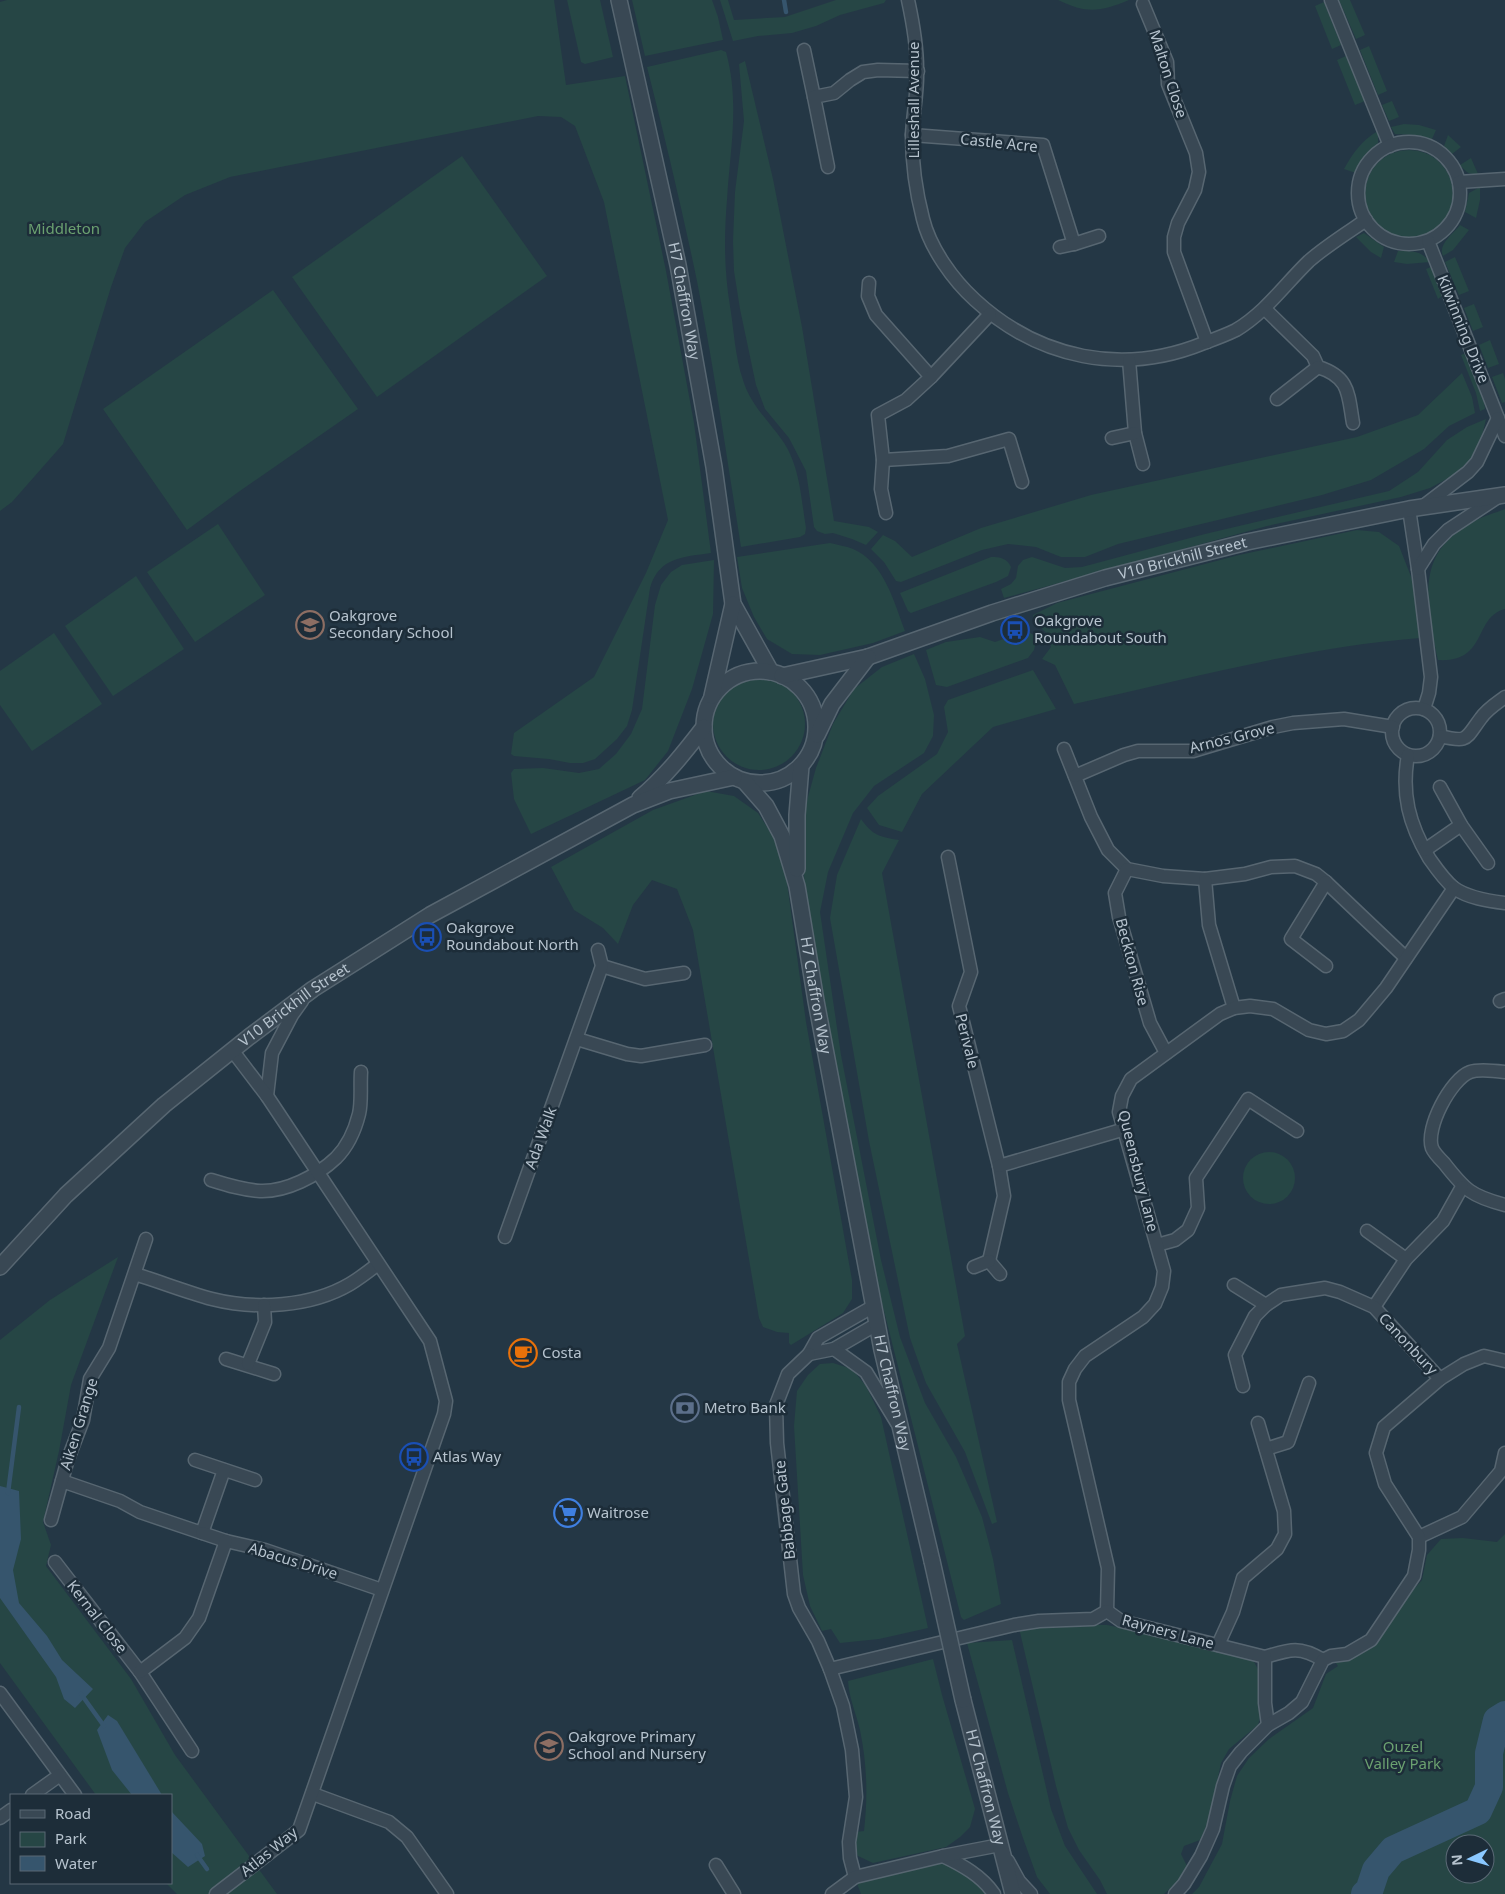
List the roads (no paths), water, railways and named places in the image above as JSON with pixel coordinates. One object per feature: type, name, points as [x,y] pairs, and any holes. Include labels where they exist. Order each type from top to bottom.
[{"type":"street","name":"H7 Chaffron Way","points":[[619,0],[678,265],[714,467],[730,580],[733,604],[712,698]]},
{"type":"street","name":"Lilleshall Avenue","points":[[908,0],[916,42],[918,71],[912,135],[916,182],[924,221],[940,257],[960,286],[990,314],[1024,336],[1054,350],[1116,361],[1180,353],[1235,330],[1265,309],[1310,260],[1366,220]]},
{"type":"street","points":[[1331,0],[1390,146]]},
{"type":"street","name":"Malton Close","points":[[1143,4],[1166,62],[1168,84],[1196,153],[1199,172],[1195,190],[1178,223],[1174,237],[1174,252],[1207,342]]},
{"type":"street","points":[[804,50],[828,167]]},
{"type":"street","points":[[814,97],[834,93],[863,72],[878,70],[918,71]]},
{"type":"street","name":"Castle Acre","points":[[912,135],[1043,144],[1074,244]]},
{"type":"street","points":[[1407,142],[1424,144],[1440,152],[1452,165],[1459,182],[1460,196],[1457,210],[1450,223],[1440,234],[1428,241],[1410,244],[1393,242],[1377,233],[1366,220],[1359,204],[1358,186],[1364,169],[1375,156],[1390,146],[1407,142]]},
{"type":"street","points":[[1459,182],[1505,179]]},
{"type":"street","points":[[1060,247],[1099,236]]},
{"type":"street","name":"Kilwinning Drive","points":[[1428,241],[1505,436]]},
{"type":"street","points":[[869,284],[868,296],[876,315],[931,377]]},
{"type":"street","points":[[1265,309],[1313,356],[1318,367],[1330,371],[1346,385],[1354,423]]},
{"type":"street","points":[[886,513],[881,489],[883,460],[878,415],[906,400],[931,377],[990,314]]},
{"type":"street","points":[[1129,360],[1136,433],[1143,464]]},
{"type":"street","points":[[1278,399],[1318,367]]},
{"type":"street","points":[[1424,709],[1431,677],[1418,569],[1416,508],[1468,472],[1477,462],[1498,418]]},
{"type":"street","points":[[1112,438],[1136,433]]},
{"type":"street","points":[[883,460],[948,456],[1009,440],[1022,482]]},
{"type":"street","points":[[1418,569],[1434,544],[1448,530],[1502,495]]},
{"type":"street","name":"V10 Brickhill Street","points":[[777,674],[868,657],[942,630],[1105,578],[1247,542],[1416,508],[1502,495]]},
{"type":"street","name":"H7 Chaffron Way","points":[[733,604],[777,674]]},
{"type":"street","points":[[814,742],[816,726],[814,710],[796,684],[777,674],[754,671],[738,676],[723,685],[712,698],[707,709],[704,726],[706,742],[712,756],[722,768],[740,780],[760,784],[775,782],[789,776],[801,766],[809,755],[832,704],[868,657]]},
{"type":"street","points":[[1440,736],[1458,740],[1469,736],[1480,718],[1505,697]]},
{"type":"street","points":[[1424,709],[1437,719],[1440,736],[1429,753],[1422,756],[1408,755],[1397,747],[1392,734],[1393,727],[1401,714],[1408,710],[1424,709]]},
{"type":"street","name":"Arnos Grove","points":[[1074,776],[1138,751],[1193,751],[1293,723],[1344,718],[1393,727]]},
{"type":"street","name":"V10 Brickhill Street","points":[[633,805],[659,782],[682,756],[704,726]]},
{"type":"street","points":[[1064,749],[1090,817],[1108,850],[1126,869],[1163,876],[1205,879],[1245,874],[1271,867],[1295,866],[1316,874],[1326,882],[1406,958]]},
{"type":"street","points":[[1408,755],[1405,779],[1407,806],[1414,830],[1438,871],[1454,888],[1475,898],[1505,903]]},
{"type":"street","name":"H7 Chaffron Way","points":[[797,886],[797,815],[801,766]]},
{"type":"street","name":"H7 Chaffron Way","points":[[740,780],[766,806],[782,836],[797,886],[818,1011],[877,1324],[963,1700],[1013,1894]]},
{"type":"street","name":"V10 Brickhill Street","points":[[1,1266],[66,1195],[164,1105],[232,1050],[308,993],[430,915],[633,805],[669,791],[740,780]]},
{"type":"street","points":[[1440,787],[1462,825],[1488,863]]},
{"type":"street","points":[[1425,850],[1462,825]]},
{"type":"street","name":"Perivale","points":[[948,857],[971,972],[959,1006],[999,1166],[1004,1196],[989,1261]]},
{"type":"street","name":"Beckton Rise","points":[[1126,869],[1115,893],[1119,917],[1147,1014],[1166,1053]]},
{"type":"street","points":[[1205,879],[1209,924],[1234,1008]]},
{"type":"street","points":[[1326,882],[1291,939],[1326,966]]},
{"type":"street","name":"Queensbury Lane","points":[[1107,1612],[1108,1568],[1069,1400],[1070,1382],[1075,1369],[1085,1356],[1143,1317],[1155,1304],[1162,1287],[1164,1271],[1119,1112],[1122,1096],[1131,1079],[1220,1014],[1234,1008],[1250,1006],[1273,1009],[1309,1030],[1326,1034],[1343,1031],[1359,1020],[1386,988],[1454,888]]},
{"type":"street","points":[[598,950],[602,966],[645,979],[684,973]]},
{"type":"street","name":"Ada Walk","points":[[505,1237],[602,966]]},
{"type":"street","points":[[267,1096],[272,1053],[292,1015],[308,993]]},
{"type":"street","points":[[577,1039],[627,1054],[641,1056],[705,1045]]},
{"type":"street","name":"Atlas Way","points":[[216,1894],[299,1830],[444,1414],[446,1401],[430,1341],[267,1096],[232,1050]]},
{"type":"street","points":[[211,1180],[235,1188],[261,1191],[290,1187],[317,1172],[336,1158],[352,1136],[360,1113],[361,1072]]},
{"type":"street","points":[[1505,1072],[1470,1072],[1457,1083],[1440,1108],[1432,1128],[1432,1147],[1462,1186],[1480,1199],[1505,1205]]},
{"type":"street","points":[[1157,1245],[1174,1240],[1188,1230],[1198,1208],[1196,1178],[1248,1099],[1296,1131]]},
{"type":"street","points":[[999,1166],[1125,1129]]},
{"type":"street","points":[[1374,1307],[1406,1258],[1443,1221],[1462,1186]]},
{"type":"street","points":[[1367,1231],[1406,1258]]},
{"type":"street","name":"Aiken Grange","points":[[50,1520],[83,1420],[90,1379],[109,1348],[146,1239]]},
{"type":"street","points":[[974,1266],[989,1261],[1000,1274]]},
{"type":"street","points":[[135,1274],[213,1299],[264,1305],[295,1303],[322,1296],[349,1284],[378,1264]]},
{"type":"street","points":[[1234,1285],[1266,1305]]},
{"type":"street","name":"Canonbury","points":[[1243,1386],[1235,1355],[1255,1316],[1266,1305],[1281,1295],[1325,1288],[1340,1292],[1374,1307],[1440,1379]]},
{"type":"street","points":[[248,1364],[265,1322],[264,1305]]},
{"type":"street","name":"Babbage Gate","points":[[855,1877],[850,1858],[849,1842],[856,1797],[852,1750],[843,1706],[830,1669],[818,1641],[799,1608],[794,1594],[777,1443],[776,1405],[788,1374],[809,1354],[818,1338],[874,1306]]},
{"type":"street","points":[[809,1354],[834,1349],[877,1324]]},
{"type":"street","points":[[834,1349],[866,1372],[901,1430]]},
{"type":"street","points":[[1175,1894],[1184,1884],[1201,1856],[1213,1829],[1223,1786],[1230,1766],[1268,1725],[1289,1713],[1302,1702],[1323,1660],[1331,1656],[1347,1654],[1371,1640],[1414,1576],[1419,1550],[1419,1537],[1385,1484],[1376,1453],[1384,1427],[1440,1379],[1464,1364],[1484,1356],[1505,1361]]},
{"type":"street","points":[[226,1359],[248,1364],[274,1374]]},
{"type":"street","points":[[1266,1449],[1288,1442],[1309,1382]]},
{"type":"street","points":[[1218,1645],[1234,1612],[1243,1578],[1277,1549],[1285,1534],[1284,1511],[1258,1423]]},
{"type":"street","points":[[1419,1537],[1462,1517],[1501,1471],[1505,1453]]},
{"type":"street","points":[[195,1460],[255,1480]]},
{"type":"street","points":[[202,1533],[224,1470]]},
{"type":"street","name":"Abacus Drive","points":[[62,1481],[120,1501],[140,1512],[226,1541],[265,1550],[382,1590]]},
{"type":"street","points":[[140,1672],[185,1638],[199,1618],[226,1541]]},
{"type":"street","name":"Kernal Close","points":[[55,1562],[140,1672],[192,1751]]},
{"type":"street","name":"Rayners Lane","points":[[830,1669],[1014,1625],[1039,1621],[1093,1619],[1107,1612],[1121,1621],[1265,1657]]},
{"type":"street","points":[[1268,1725],[1265,1657],[1295,1650],[1309,1652],[1323,1660]]},
{"type":"street","points":[[0,1692],[74,1794]]},
{"type":"street","points":[[33,1794],[60,1775]]},
{"type":"street","points":[[313,1794],[389,1822],[407,1837],[447,1894]]},
{"type":"street","points":[[832,1894],[855,1877],[944,1856],[1000,1846],[1019,1881],[1031,1894]]},
{"type":"street","points":[[944,1856],[965,1867],[990,1887],[994,1894]]},
{"type":"street","points":[[716,1865],[734,1894]]},
{"type":"water","points":[[0,1486],[19,1491],[21,1539],[13,1570],[19,1603],[47,1636],[62,1660],[93,1689],[75,1708],[64,1699],[56,1677],[0,1598]]},
{"type":"water","points":[[108,1715],[117,1721],[161,1794],[131,1794],[112,1770],[97,1730]]},
{"type":"water","points":[[172,1812],[202,1844],[205,1856],[188,1867],[172,1853]]},
{"type":"waterway","points":[[784,0],[786,12]]},
{"type":"waterway","points":[[8,1493],[19,1407]]},
{"type":"waterway","points":[[81,1694],[104,1726]]},
{"type":"waterway","points":[[1365,1894],[1369,1891],[1376,1870],[1393,1850],[1478,1811],[1489,1787],[1489,1753],[1497,1720],[1505,1715]]},
{"type":"waterway","points":[[197,1855],[207,1869]]},
{"type":"place","name":"Oakgrove Secondary School","points":[[310,625]]},
{"type":"place","name":"Oakgrove Roundabout South","points":[[1015,630]]},
{"type":"place","name":"Oakgrove Roundabout North","points":[[427,937]]},
{"type":"place","name":"Costa","points":[[523,1353]]},
{"type":"place","name":"Metro Bank","points":[[685,1408]]},
{"type":"place","name":"Atlas Way","points":[[414,1457]]},
{"type":"place","name":"Waitrose","points":[[568,1513]]},
{"type":"place","name":"Oakgrove Primary School and Nursery","points":[[549,1746]]},
{"type":"park label","name":"Middleton","points":[[64,229]]},
{"type":"park label","name":"Ouzel Valley Park","points":[[1403,1756]]}]
